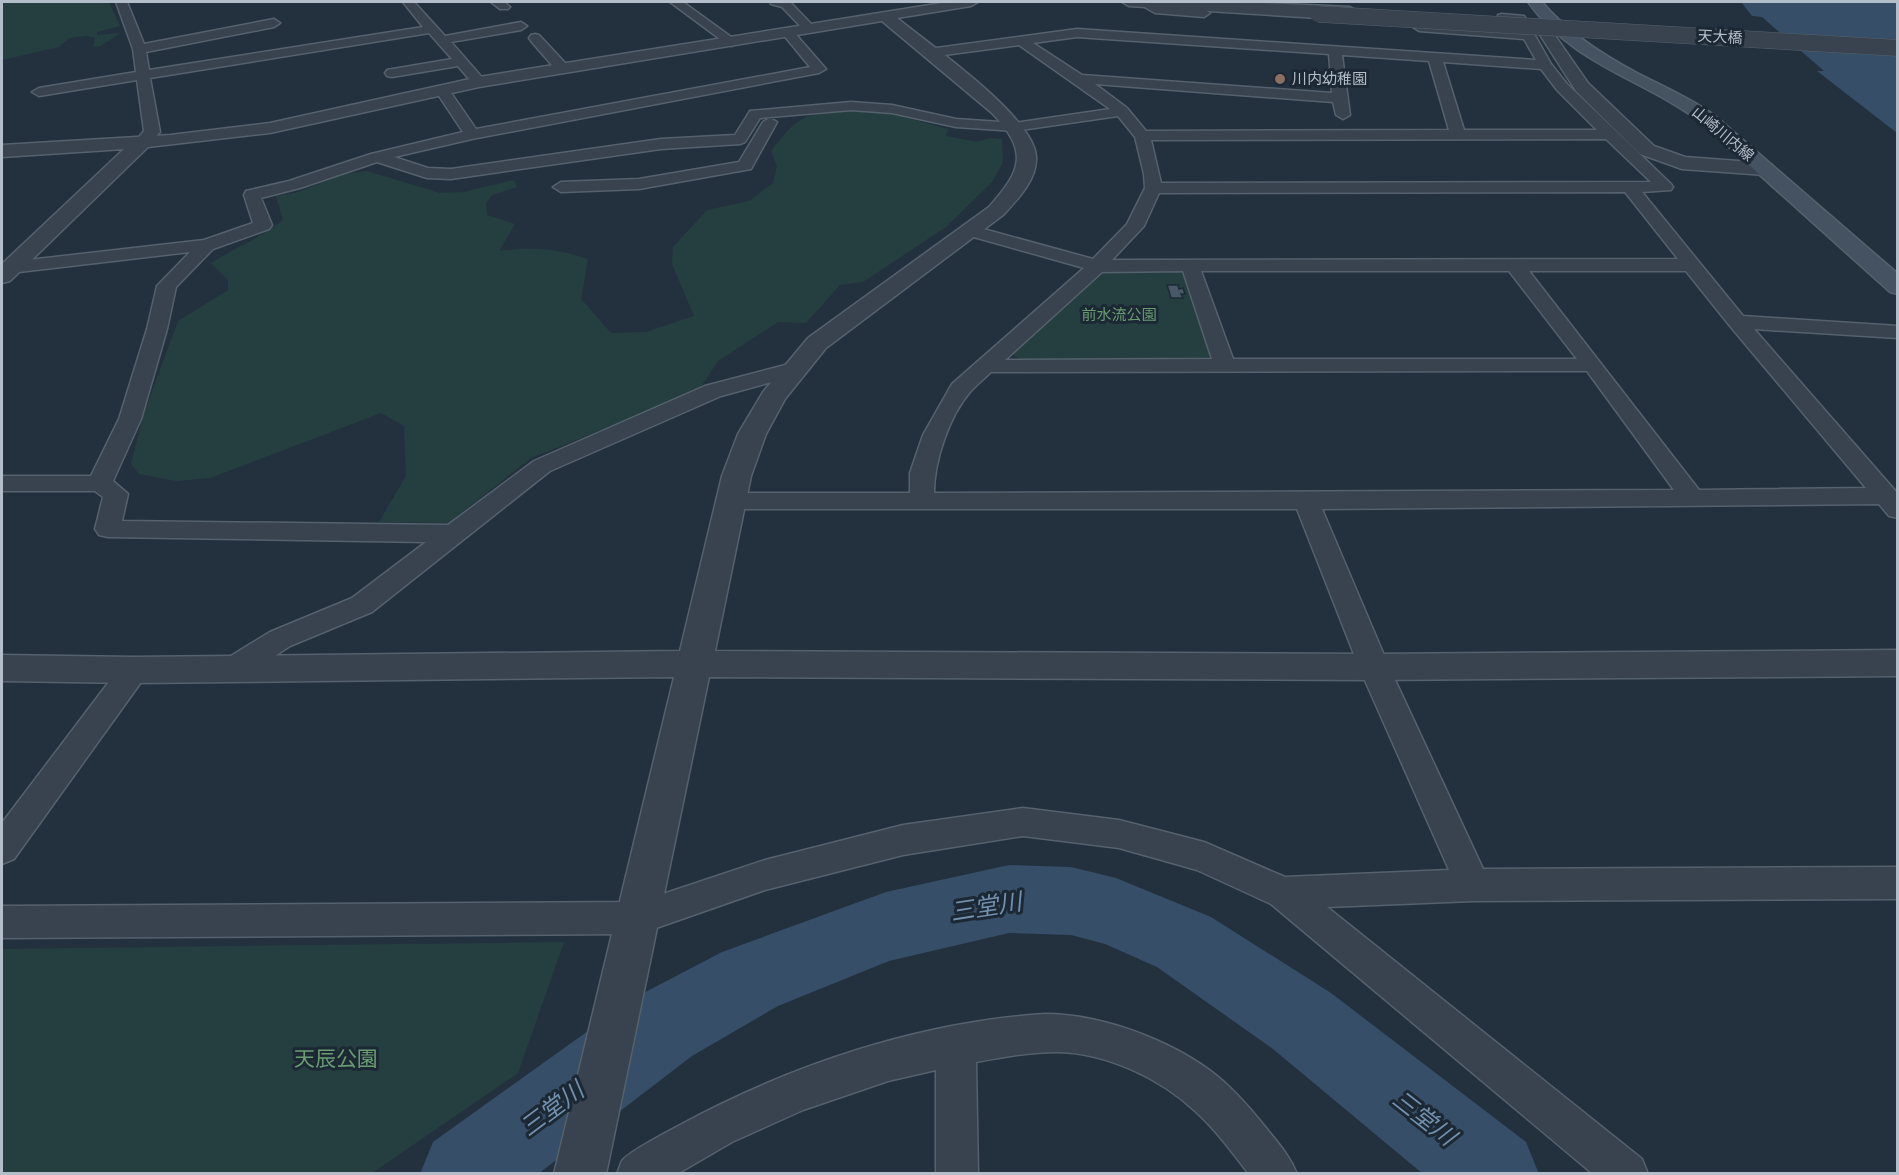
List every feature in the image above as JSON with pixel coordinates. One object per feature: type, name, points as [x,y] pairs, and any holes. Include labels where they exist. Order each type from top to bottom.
[{"type":"main road","name":"山崎川内線","points":[[1535,2],[1544,14],[1604,60],[1696,110],[1898,287]]},
{"type":"street","points":[[5,270],[152,132],[139,40],[121,2]]},
{"type":"street","points":[[408,2],[479,82]]},
{"type":"street","points":[[676,2],[732,42]]},
{"type":"street","points":[[775,2],[786,4],[810,29]]},
{"type":"street","points":[[3,152],[142,143],[252,130],[314,120],[479,82],[971,2]]},
{"type":"street","name":"天大橋","points":[[1129,2],[1535,31],[1898,48]]},
{"type":"street","points":[[1186,2],[1520,19],[1535,31],[1582,87],[1640,144],[1656,155],[1682,163],[1765,169]]},
{"type":"street","points":[[1152,3],[1155,9],[1216,29],[1335,52],[1545,65]]},
{"type":"street","points":[[1519,4],[1520,19]]},
{"type":"street","points":[[580,1173],[730,501],[740,461],[758,419],[793,369],[817,343],[996,211],[1007,201],[1023,174],[1027,158],[1024,142],[1015,128],[998,109],[885,16]]},
{"type":"street","points":[[166,30],[220,21]]},
{"type":"street","points":[[139,40],[274,23]]},
{"type":"street","points":[[40,99],[437,34],[520,26]]},
{"type":"street","points":[[929,53],[1077,33],[1216,29],[1535,31]]},
{"type":"street","points":[[1153,188],[1665,187],[1562,87],[1545,65],[1535,31]]},
{"type":"street","points":[[5,270],[207,245],[263,225],[252,195],[377,157],[471,134],[822,72],[788,33]]},
{"type":"street","points":[[535,38],[562,68]]},
{"type":"street","points":[[921,501],[922,473],[934,435],[960,389],[1097,266],[1136,226],[1153,188],[1152,174],[1142,136],[1122,111],[1021,40]]},
{"type":"street","points":[[1335,52],[1339,98],[1347,134]]},
{"type":"street","points":[[1435,58],[1458,134]]},
{"type":"street","points":[[392,74],[461,62]]},
{"type":"street","points":[[1079,79],[1339,98]]},
{"type":"street","points":[[442,90],[471,134]]},
{"type":"street","points":[[838,91],[851,106]]},
{"type":"street","points":[[377,157],[427,173],[451,174],[661,144],[740,139],[755,114],[851,106],[892,109],[956,123],[1015,128],[1122,111]]},
{"type":"street","points":[[561,187],[639,184],[745,166],[776,113]]},
{"type":"street","points":[[1142,136],[1608,134]]},
{"type":"street","points":[[1629,186],[1737,322],[1891,503]]},
{"type":"street","points":[[969,230],[1097,266],[1690,265]]},
{"type":"street","points":[[100,483],[130,419],[157,329],[167,286],[207,245]]},
{"type":"street","points":[[1190,266],[1225,366]]},
{"type":"street","points":[[1515,266],[1692,497]]},
{"type":"street","points":[[1737,322],[1898,332]]},
{"type":"street","points":[[987,366],[1593,365]]},
{"type":"street","points":[[236,667],[280,639],[362,605],[542,466],[713,391],[793,369]]},
{"type":"street","points":[[2,484],[100,483],[116,494],[108,529],[455,534]]},
{"type":"street","points":[[730,501],[1306,501],[1692,497],[1891,503]]},
{"type":"street","points":[[1306,501],[1374,666],[1473,885]]},
{"type":"street","points":[[2,668],[134,670],[236,667],[695,664],[1374,666],[1898,663]]},
{"type":"street","points":[[2,849],[134,670]]},
{"type":"street","points":[[2,922],[636,928],[765,875],[891,843],[1023,822],[1130,836],[1204,857],[1283,893],[1627,1173]]},
{"type":"street","points":[[1283,893],[1473,885],[1898,883]]},
{"type":"street","points":[[638,1173],[728,1121],[803,1088],[899,1058],[1028,1034],[1086,1036],[1143,1056],[1184,1077],[1218,1104],[1276,1173]]},
{"type":"street","points":[[956,1046],[957,1173]]},
{"type":"green space","points":[[2,2],[109,2],[120,26],[97,32],[97,35],[120,33],[101,46],[93,47],[95,38],[87,36],[69,38],[59,47],[2,60]]},
{"type":"green space","points":[[845,111],[889,113],[948,129],[946,136],[977,142],[990,138],[1002,139],[1003,162],[992,182],[946,227],[863,282],[840,285],[806,323],[778,322],[718,361],[698,391],[531,458],[448,523],[379,522],[406,476],[404,426],[381,413],[210,478],[176,481],[139,474],[131,464],[143,416],[178,321],[228,290],[228,280],[211,263],[283,220],[276,196],[295,193],[346,174],[367,171],[440,193],[463,192],[514,180],[517,187],[492,195],[486,203],[487,215],[515,224],[499,251],[544,249],[588,259],[581,299],[611,333],[646,332],[694,316],[672,264],[673,247],[707,210],[749,201],[773,183],[777,166],[771,151],[795,124],[809,116]]},
{"type":"green space","name":"前水流公園","points":[[1109,271],[1172,271],[1186,275],[1211,356],[1204,360],[1020,360],[1011,353],[1099,274]]},
{"type":"green space","name":"天辰公園","points":[[564,942],[518,1073],[372,1173],[2,1173],[2,949]]},
{"type":"water","points":[[1741,2],[1897,2],[1897,133],[1817,71],[1824,71],[1762,17],[1752,16]]},
{"type":"building","points":[[1167,285],[1178,285],[1179,289],[1183,288],[1185,294],[1181,294],[1183,298],[1171,298]]},
{"type":"waterway","name":"三堂川","points":[[465,1174],[663,1027],[750,979],[886,927],[1009,899],[1071,901],[1116,912],[1184,942],[1302,1021],[1494,1174]]},
{"type":"place","name":"川内幼稚園","points":[[1280,79]]}]
